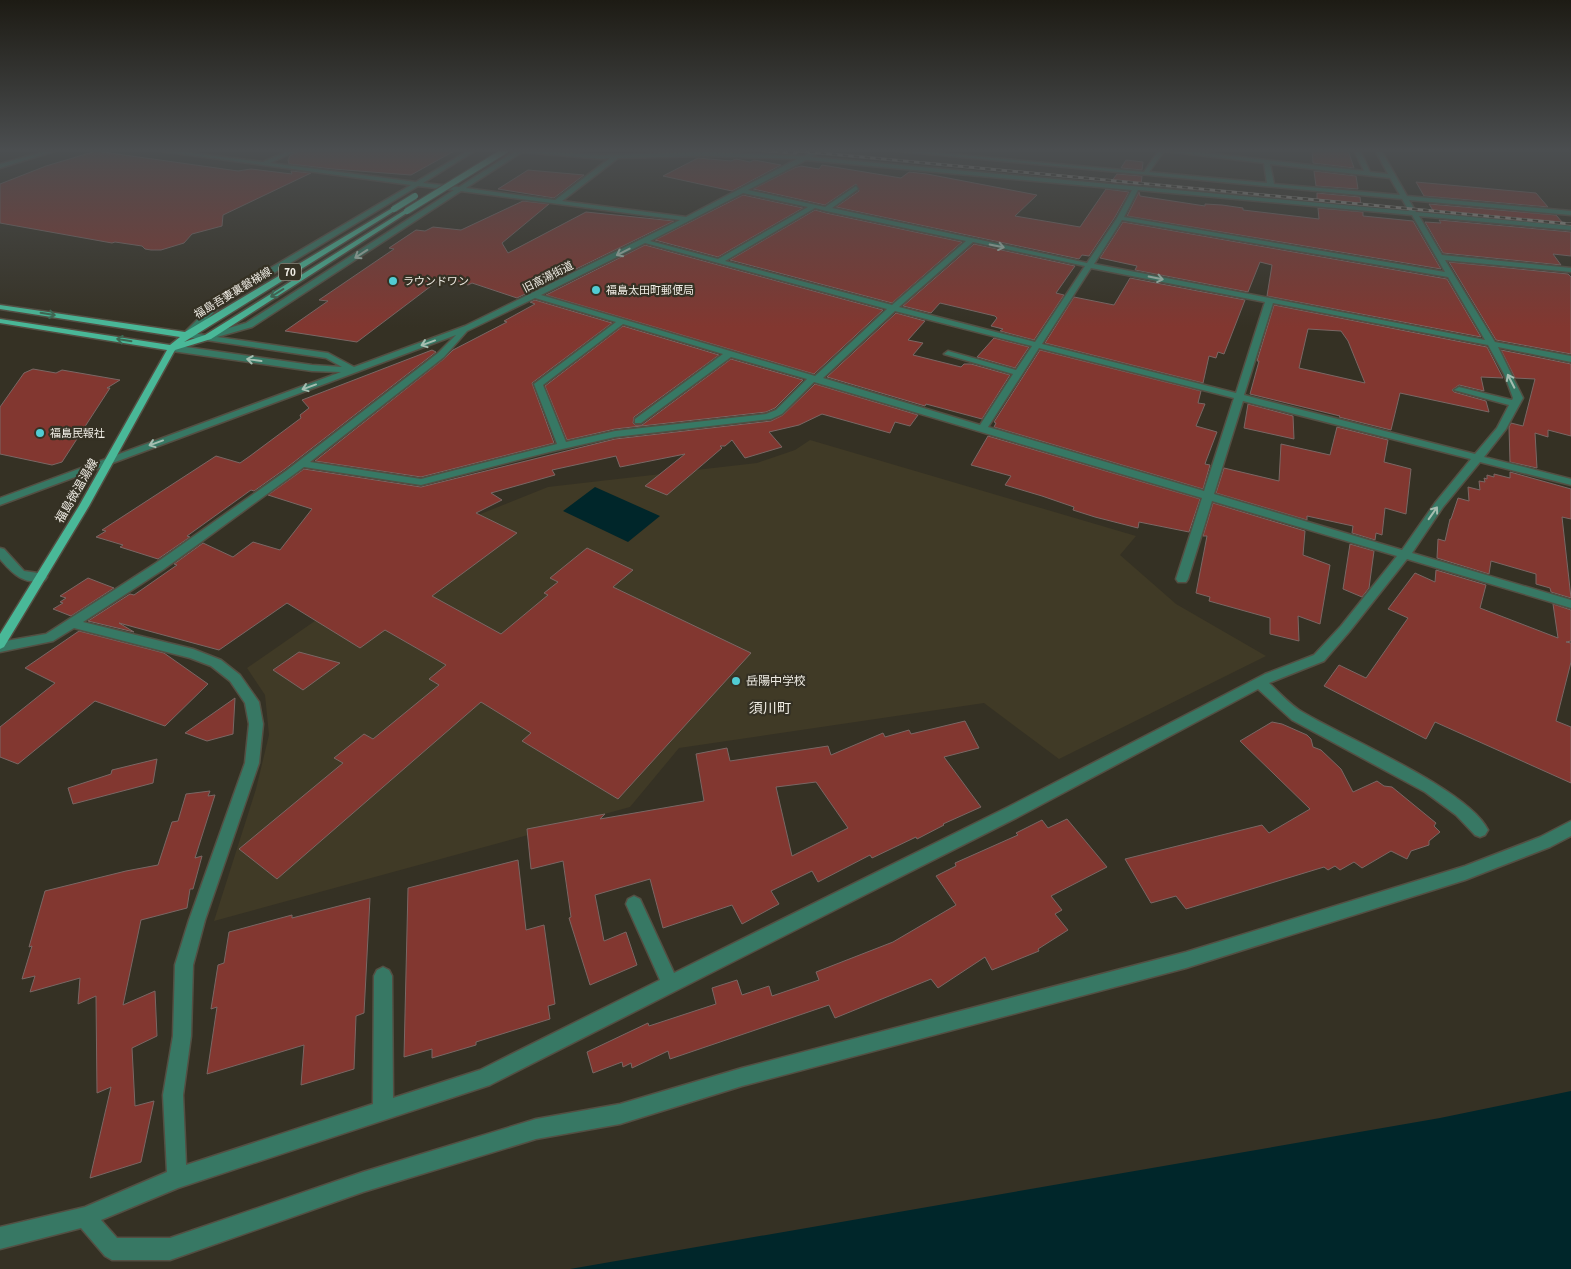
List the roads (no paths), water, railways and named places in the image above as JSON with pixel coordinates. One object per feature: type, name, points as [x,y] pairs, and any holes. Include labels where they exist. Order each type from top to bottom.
[{"type":"main road","name":"福島吾妻裏磐梯線","points":[[172,348],[186,335],[394,209]]},
{"type":"main road","name":"福島吾妻裏磐梯線","points":[[0,321],[172,348],[208,338],[410,209]]},
{"type":"main road","name":"福島吾妻裏磐梯線","points":[[0,306],[186,335]]},
{"type":"main road","name":"福島微温湯線","points":[[0,645],[84,506],[172,348]]},
{"type":"street","points":[[186,335],[221,300],[374,209]]},
{"type":"street","points":[[208,338],[249,325],[431,209]]},
{"type":"street","points":[[612,209],[689,219]]},
{"type":"street","name":"旧高湯街道","points":[[0,502],[468,328],[537,296],[708,209]]},
{"type":"street","points":[[717,262],[808,209]]},
{"type":"street","points":[[832,209],[1088,265],[1571,359]]},
{"type":"street","points":[[982,429],[1125,209]]},
{"type":"street","points":[[1363,209],[1571,228]]},
{"type":"street","points":[[0,1238],[85,1216],[177,1178],[483,1078],[1013,812],[1260,683],[1319,658],[1345,629],[1405,554],[1439,505],[1501,429],[1518,398],[1514,386],[1490,342],[1411,209]]},
{"type":"street","points":[[1529,209],[1571,213]]},
{"type":"street","points":[[1120,218],[1450,275]]},
{"type":"street","points":[[302,464],[421,482],[615,434],[768,417],[779,412],[971,240]]},
{"type":"street","points":[[644,242],[1571,482]]},
{"type":"street","points":[[1440,257],[1571,270]]},
{"type":"street","points":[[537,296],[1571,604]]},
{"type":"street","points":[[1182,579],[1270,299]]},
{"type":"street","points":[[563,446],[538,384],[622,322]]},
{"type":"street","points":[[0,645],[49,638],[160,566],[302,464],[441,355],[468,328]]},
{"type":"street","points":[[186,335],[328,356],[355,370]]},
{"type":"street","points":[[172,348],[312,368],[355,370]]},
{"type":"street","points":[[638,421],[729,354]]},
{"type":"street","points":[[948,354],[1018,373]]},
{"type":"street","points":[[1459,390],[1516,404]]},
{"type":"street","points":[[0,552],[20,574],[41,577]]},
{"type":"street","points":[[72,624],[193,654],[216,663],[235,678],[252,702],[256,724],[252,763],[197,920],[184,964],[182,1036],[174,1095],[177,1178]]},
{"type":"street","points":[[1260,683],[1297,716],[1430,788],[1461,810],[1480,830]]},
{"type":"street","points":[[85,1216],[112,1249],[170,1249],[363,1182],[536,1129],[620,1114],[742,1077],[1186,960],[1465,873],[1545,842],[1571,828]]},
{"type":"street","points":[[634,904],[670,984]]},
{"type":"street","points":[[383,976],[383,1110]]},
{"type":"water","points":[[595,487],[660,516],[628,542],[563,511]]},
{"type":"water","points":[[1571,1091],[1571,1269],[570,1269],[1440,1118]]},
{"type":"railway","points":[[1415,209],[1571,224]]},
{"type":"place","name":"ラウンドワン","points":[[393,281]]},
{"type":"place","name":"福島太田町郵便局","points":[[596,290]]},
{"type":"place","name":"福島民報社","points":[[40,433]]},
{"type":"place","name":"岳陽中学校","points":[[736,681]]},
{"type":"district","name":"須川町","points":[[770,709]]}]
